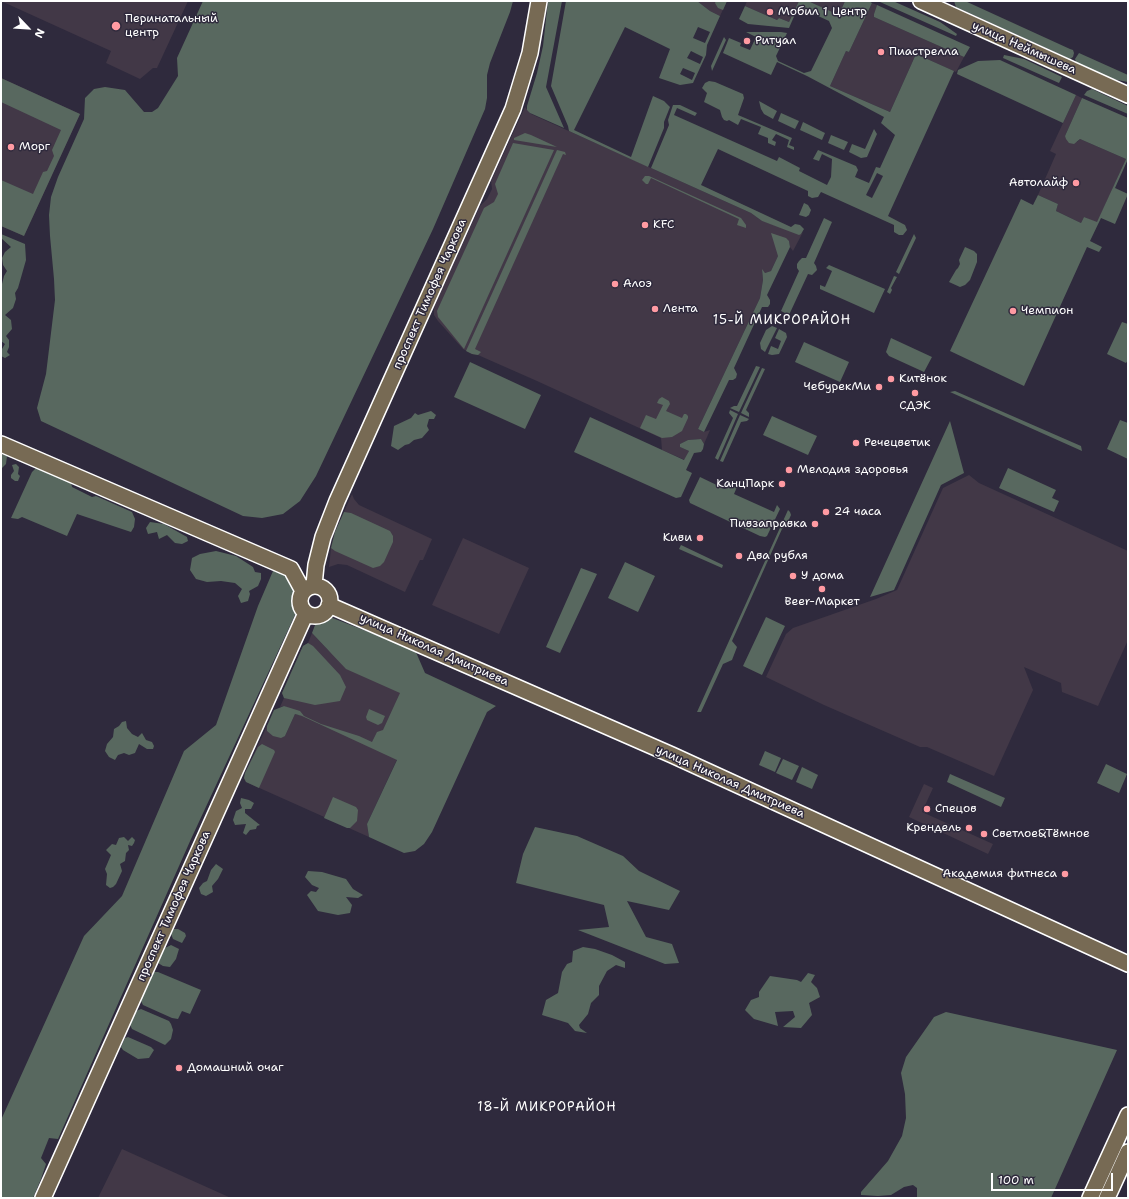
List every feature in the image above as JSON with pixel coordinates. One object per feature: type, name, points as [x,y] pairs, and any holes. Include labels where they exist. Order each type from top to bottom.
[{"type":"main road","name":"проспект Тимофея Чаркова","points":[[308,588],[323,538],[337,501],[513,109],[530,53],[539,1]]},
{"type":"main road","name":"улица Неймышева","points":[[921,1],[1128,95]]},
{"type":"main road","points":[[1,444],[291,569],[308,588]]},
{"type":"main road","points":[[319,586],[327,591],[330,600],[329,605],[326,611],[320,615],[312,616],[302,609],[300,597],[308,588],[319,586]]},
{"type":"main road","name":"улица Николая Дмитриева","points":[[329,605],[657,749],[1128,964]]},
{"type":"main road","name":"проспект Тимофея Чаркова","points":[[43,1198],[306,613]]},
{"type":"main road","points":[[1090,1198],[1128,1116]]},
{"type":"main road","points":[[1107,1198],[1128,1152]]},
{"type":"shaded area","name":"Перинатальный центр","points":[[1,1],[188,1],[157,68],[153,68],[140,79],[106,63],[111,51]]},
{"type":"shaded area","points":[[697,1],[727,1],[720,16],[710,11]]},
{"type":"shaded area","name":"Мобил 1 Центр","points":[[747,1],[799,1],[789,22],[779,18],[777,20],[745,6]]},
{"type":"shaded area","points":[[808,1],[845,1],[839,15]]},
{"type":"shaded area","points":[[872,3],[877,5],[874,17],[964,57],[956,72],[916,54],[890,112],[830,86],[846,51],[849,52]]},
{"type":"shaded area","points":[[1,78],[80,114],[24,236],[1,226]]},
{"type":"shaded area","points":[[1076,95],[1082,98],[1065,136],[1077,142],[1080,139],[1126,159],[1097,223],[1084,217],[1081,223],[1056,211],[1058,204],[1038,195],[1056,154],[1050,151]]},
{"type":"shaded area","points":[[525,107],[531,114],[751,213],[762,221],[801,234],[803,232],[793,251],[790,247],[789,241],[778,256],[771,271],[765,273],[762,270],[763,280],[760,298],[698,429],[704,432],[710,430],[704,444],[701,439],[688,440],[680,444],[680,447],[689,451],[685,460],[662,450],[661,438],[463,349],[434,315],[435,304],[480,206],[487,199],[492,189],[491,181]]},
{"type":"shaded area","points":[[969,475],[979,483],[1128,551],[1128,640],[1098,706],[1062,692],[1061,683],[1024,667],[1033,690],[994,776],[927,747],[920,747],[824,705],[766,677],[786,634],[793,628],[876,599],[897,590],[943,488]]},
{"type":"shaded area","points":[[352,494],[359,505],[432,539],[423,560],[420,560],[405,592],[347,565],[338,564],[329,567],[331,548],[335,532]]},
{"type":"shaded area","points":[[463,538],[529,568],[499,634],[432,605]]},
{"type":"shaded area","points":[[312,633],[330,652],[430,688],[367,824],[369,837],[246,782],[244,778],[267,726],[267,731],[285,736],[295,714],[304,716],[284,706],[280,707],[284,698],[282,693],[303,646],[308,643]]},
{"type":"shaded area","points":[[924,784],[933,788],[922,812],[993,844],[988,854],[909,817]]},
{"type":"shaded area","points":[[122,1149],[231,1198],[98,1198]]},
{"type":"green space","points":[[203,1],[513,1],[490,63],[487,75],[487,98],[485,109],[433,229],[316,476],[300,501],[283,514],[262,518],[243,516],[41,421],[37,408],[46,374],[55,300],[49,215],[51,197],[58,177],[84,119],[85,98],[94,89],[105,87],[125,90],[144,112],[152,112],[158,108],[178,76],[177,58]]},
{"type":"green space","points":[[548,1],[562,1],[546,87],[564,128],[530,113],[527,110],[543,46]]},
{"type":"green space","points":[[566,1],[697,1],[710,11],[720,16],[707,45],[706,55],[693,83],[680,85],[659,78],[670,49],[625,27],[574,130],[631,157],[653,96],[664,101],[670,107],[664,122],[664,128],[648,167],[569,131],[551,86]],"holes":[[[698,27],[710,32],[705,43],[693,38]],[[691,51],[703,57],[700,64],[687,58]],[[683,68],[695,73],[692,80],[680,74]]]},
{"type":"green space","points":[[716,1],[727,1],[723,10],[718,8],[715,3]]},
{"type":"green space","points":[[799,1],[808,1],[839,15],[845,1],[869,1],[872,3],[849,52],[846,51],[830,86],[890,112],[916,54],[954,71],[888,216],[905,225],[907,230],[903,235],[899,235],[894,232],[894,225],[821,192],[818,197],[812,198],[808,196],[808,191],[718,149],[701,185],[791,227],[795,224],[800,225],[804,229],[801,234],[799,235],[762,221],[751,213],[651,168],[669,125],[668,120],[673,105],[680,105],[697,113],[695,116],[677,108],[674,115],[777,161],[779,157],[800,168],[799,171],[827,185],[831,177],[832,159],[822,154],[819,161],[813,159],[818,150],[856,166],[858,170],[855,177],[869,183],[876,167],[880,168],[895,135],[881,123],[884,117],[807,76],[777,62],[771,75],[723,53],[729,38],[741,43],[740,46],[750,50],[756,37],[746,32],[787,33],[776,56],[778,61],[804,73],[811,71],[832,28],[829,21],[803,9],[796,12],[789,28],[748,24],[739,19],[745,6],[777,20],[779,18],[789,22]],"holes":[[[877,173],[883,176],[872,198],[866,195]]]},
{"type":"green space","points":[[893,1],[940,22],[957,34],[956,36],[880,2]]},
{"type":"green space","points":[[954,1],[965,1],[1073,50],[1073,57],[1070,59],[956,7]]},
{"type":"green space","points":[[877,5],[970,47],[964,57],[874,17]]},
{"type":"green space","points":[[724,37],[726,40],[712,71],[711,66]]},
{"type":"green space","points":[[1079,53],[1128,75],[1128,82],[1112,79],[1076,62],[1075,59]]},
{"type":"green space","points":[[1004,55],[1024,59],[1062,77],[1059,83],[1003,58]]},
{"type":"green space","points":[[1000,60],[1076,95],[1063,123],[957,74],[958,70],[978,61]]},
{"type":"green space","points":[[1,78],[80,114],[24,236],[1,226],[1,180],[33,194],[43,172],[47,171],[54,156],[52,150],[61,130],[1,102]]},
{"type":"green space","points":[[709,81],[715,82],[743,94],[744,98],[738,115],[792,138],[789,145],[794,147],[794,150],[787,147],[789,140],[776,134],[772,140],[776,142],[775,146],[768,143],[768,138],[758,134],[761,127],[741,119],[738,125],[729,120],[724,120],[720,110],[704,102],[707,93],[702,88],[705,83]]},
{"type":"green space","points":[[1092,89],[1128,106],[1128,114],[1084,95],[1087,91]]},
{"type":"green space","name":"Чемпион","points":[[1082,98],[1128,118],[1128,159],[1115,188],[1128,194],[1115,224],[1101,218],[1090,241],[1102,247],[1099,252],[1087,247],[1024,386],[950,351],[1021,199],[1033,205],[1038,195],[1058,204],[1056,211],[1081,223],[1084,217],[1097,222],[1126,159],[1080,139],[1074,144],[1069,143],[1066,139],[1065,136]]},
{"type":"green space","points":[[759,101],[777,111],[773,119],[764,114]]},
{"type":"green space","points":[[781,113],[799,121],[795,129],[778,121]]},
{"type":"green space","points":[[803,122],[825,133],[822,140],[800,130]]},
{"type":"green space","points":[[874,129],[877,134],[867,157],[861,158],[849,152],[852,144],[865,149]]},
{"type":"green space","points":[[525,133],[557,147],[514,140],[514,138]]},
{"type":"green space","points":[[831,135],[848,142],[844,150],[828,143]]},
{"type":"green space","points":[[513,143],[554,150],[464,349],[438,317],[437,311],[484,208],[494,202],[498,194],[495,184]]},
{"type":"green space","points":[[557,150],[565,152],[566,155],[563,154],[475,349],[481,352],[478,355],[472,354],[466,351]]},
{"type":"green space","points":[[645,176],[649,176],[741,218],[746,225],[746,228],[737,225],[739,219],[651,178],[648,184],[646,184],[642,180]]},
{"type":"green space","points":[[804,203],[808,205],[811,210],[809,215],[806,217],[799,215]]},
{"type":"green space","points":[[824,218],[832,222],[814,263],[817,270],[812,275],[808,274],[789,315],[781,311],[799,271],[797,264],[802,258],[806,258]]},
{"type":"green space","points":[[771,233],[786,238],[789,241],[790,247],[767,295],[770,300],[770,304],[768,307],[762,307],[734,368],[737,374],[736,378],[729,380],[704,432],[698,429],[760,298],[763,280],[762,269],[765,273],[771,271],[778,256]]},
{"type":"green space","points":[[1,234],[25,244],[26,260],[18,288],[15,293],[16,299],[13,308],[5,315],[11,320],[12,329],[6,336],[9,340],[7,352],[10,355],[5,358],[1,356],[2,349],[5,344],[1,341],[1,288],[7,271],[3,265],[2,258],[5,252],[11,247],[1,238]]},
{"type":"green space","points":[[914,234],[916,238],[899,274],[896,272]]},
{"type":"green space","points":[[965,247],[977,254],[977,262],[970,280],[965,285],[960,287],[949,282],[960,264],[959,260]]},
{"type":"green space","points":[[829,265],[885,289],[874,313],[820,289],[820,285],[825,287],[832,271],[826,268]]},
{"type":"green space","points":[[894,276],[897,277],[891,288],[892,290],[890,294],[887,292]]},
{"type":"green space","points":[[1122,322],[1128,324],[1128,360],[1126,363],[1107,354]]},
{"type":"green space","points":[[772,326],[777,328],[765,352],[761,349],[760,343],[766,330]]},
{"type":"green space","points":[[779,329],[786,333],[787,337],[779,354],[768,354],[771,346],[778,349],[781,341],[775,338]]},
{"type":"green space","points":[[891,338],[932,357],[924,372],[889,356],[886,352]]},
{"type":"green space","points":[[804,342],[849,362],[840,382],[795,362]]},
{"type":"green space","points":[[470,362],[541,395],[525,429],[454,397]]},
{"type":"green space","points":[[756,366],[760,367],[739,412],[730,408],[737,406]]},
{"type":"green space","points":[[762,368],[765,369],[746,410],[749,413],[749,417],[741,413]]},
{"type":"green space","points":[[955,391],[1081,446],[1082,451],[950,392]]},
{"type":"green space","points":[[662,397],[669,401],[670,404],[666,411],[682,418],[684,414],[688,416],[682,431],[672,437],[662,438],[640,428],[646,415],[656,419],[663,405],[657,403]]},
{"type":"green space","points":[[730,410],[738,414],[718,460],[715,458],[733,418],[729,413]]},
{"type":"green space","points":[[431,411],[436,415],[434,419],[429,419],[427,426],[429,430],[422,438],[414,440],[398,450],[391,446],[394,426],[411,418],[415,413],[418,415]]},
{"type":"green space","points":[[740,415],[749,419],[741,422],[723,462],[720,461]]},
{"type":"green space","points":[[772,416],[817,436],[808,455],[763,435]]},
{"type":"green space","points":[[590,417],[684,460],[689,451],[680,447],[680,444],[688,440],[701,439],[704,444],[703,449],[701,452],[694,453],[686,470],[692,473],[681,497],[676,498],[574,452]]},
{"type":"green space","points":[[1120,420],[1128,423],[1128,459],[1107,449]]},
{"type":"green space","points":[[950,421],[964,473],[941,485],[894,590],[870,597]]},
{"type":"green space","points":[[1,454],[7,456],[6,464],[2,468],[1,486]]},
{"type":"green space","points":[[16,464],[19,467],[18,474],[20,476],[18,481],[11,478],[14,471],[12,465]]},
{"type":"green space","points":[[37,467],[71,482],[72,487],[92,497],[96,496],[132,512],[135,519],[134,527],[131,532],[77,514],[67,536],[22,517],[18,519],[11,518],[32,472]]},
{"type":"green space","points":[[1008,468],[1056,490],[1052,498],[1059,501],[1054,512],[999,488]]},
{"type":"green space","points":[[700,477],[725,489],[731,485],[737,487],[734,494],[774,512],[777,505],[780,509],[767,536],[760,536],[690,503],[689,500]]},
{"type":"green space","points":[[788,510],[791,515],[786,526],[782,529],[732,641],[737,647],[732,660],[723,664],[701,712],[697,712]]},
{"type":"green space","points":[[344,512],[351,513],[390,531],[393,536],[393,542],[384,562],[380,566],[373,568],[331,548],[335,532]]},
{"type":"green space","points":[[150,522],[164,524],[187,537],[188,541],[182,544],[175,543],[167,535],[159,539],[157,532],[148,534],[146,528]]},
{"type":"green space","points":[[681,545],[723,565],[722,568],[679,549]]},
{"type":"green space","points":[[216,551],[236,556],[253,567],[255,572],[261,573],[261,579],[258,586],[249,591],[250,594],[248,601],[241,603],[238,596],[242,589],[235,583],[221,581],[207,582],[196,579],[190,570],[192,558],[200,554]]},
{"type":"green space","points":[[625,562],[655,576],[638,612],[608,598]]},
{"type":"green space","points":[[581,568],[597,574],[560,653],[546,647]]},
{"type":"green space","points":[[278,569],[284,571],[296,591],[297,604],[295,615],[191,839],[58,1139],[49,1138],[41,1158],[46,1164],[33,1198],[1,1198],[1,1120],[84,936],[122,896],[184,751],[216,725],[258,606],[273,571]]},
{"type":"green space","points":[[330,617],[415,650],[425,673],[496,706],[487,712],[432,832],[424,844],[415,851],[404,853],[369,837],[367,824],[397,760],[295,714],[285,736],[281,738],[273,736],[267,731],[267,726],[274,710],[284,706],[300,711],[304,716],[321,724],[359,736],[372,742],[377,732],[383,730],[400,693],[346,669],[312,633],[317,620]]},
{"type":"green space","points":[[766,617],[785,626],[762,675],[743,666]]},
{"type":"green space","points":[[308,643],[313,646],[340,675],[346,687],[340,701],[315,705],[284,698],[282,693],[303,646]]},
{"type":"green space","points":[[369,709],[385,716],[382,723],[378,725],[367,720],[366,717]]},
{"type":"green space","points":[[126,721],[127,728],[132,734],[138,737],[142,733],[146,740],[152,742],[154,746],[153,749],[147,749],[139,744],[135,753],[129,755],[124,753],[118,755],[115,760],[109,757],[105,751],[107,744],[113,737],[114,729],[122,722]]},
{"type":"green space","points":[[262,744],[275,752],[259,788],[246,782],[244,778],[258,747]]},
{"type":"green space","points":[[765,751],[781,758],[775,772],[759,765]]},
{"type":"green space","points":[[783,759],[799,766],[792,780],[776,773]]},
{"type":"green space","points":[[1106,764],[1127,774],[1119,793],[1097,783]]},
{"type":"green space","points":[[802,767],[818,775],[812,789],[796,782]]},
{"type":"green space","points":[[950,774],[1005,798],[1001,807],[947,782]]},
{"type":"green space","points":[[333,797],[356,807],[358,810],[357,821],[350,828],[324,818]]},
{"type":"green space","points":[[241,798],[254,803],[251,809],[245,809],[245,813],[260,825],[257,826],[256,829],[250,830],[246,835],[243,833],[246,824],[235,825],[233,820],[236,811],[242,808],[240,803]]},
{"type":"green space","points":[[535,827],[577,836],[623,856],[639,871],[680,891],[669,910],[627,901],[646,937],[672,944],[679,963],[665,964],[578,930],[609,927],[604,905],[516,883],[523,854]]},
{"type":"green space","points":[[124,837],[128,841],[132,837],[135,840],[132,846],[128,845],[129,850],[126,853],[125,861],[120,864],[122,871],[116,884],[110,888],[106,885],[107,874],[105,869],[111,855],[106,850],[112,844],[116,845],[119,838]]},
{"type":"green space","points":[[216,864],[223,869],[218,879],[212,886],[213,892],[206,896],[201,894],[199,888],[207,881],[211,870]]},
{"type":"green space","points":[[308,871],[322,872],[346,879],[353,889],[363,895],[358,898],[346,897],[352,905],[350,913],[338,915],[318,911],[307,895],[311,891],[316,892],[319,888],[312,885],[305,877]]},
{"type":"green space","points":[[174,929],[178,929],[185,933],[186,936],[182,943],[173,939],[171,934]]},
{"type":"green space","points":[[171,945],[179,949],[176,959],[170,967],[163,966],[158,963],[165,948]]},
{"type":"green space","points":[[583,947],[595,949],[612,955],[625,962],[625,968],[616,965],[607,971],[599,986],[599,995],[591,1003],[588,1014],[579,1025],[580,1028],[587,1033],[575,1031],[568,1023],[542,1015],[546,1000],[558,993],[562,972],[567,964],[572,962],[573,951]]},
{"type":"green space","points":[[154,972],[158,972],[201,990],[190,1014],[182,1011],[178,1019],[172,1018],[143,1005],[141,1001],[142,997]]},
{"type":"green space","points":[[808,973],[815,975],[811,982],[817,988],[820,997],[809,1003],[812,1015],[801,1028],[783,1027],[795,1017],[793,1011],[775,1012],[778,1026],[754,1019],[745,1010],[751,1000],[759,997],[759,992],[770,976],[797,980],[801,982]]},
{"type":"green space","points":[[141,1009],[169,1021],[171,1024],[173,1030],[171,1039],[165,1045],[132,1029],[130,1025],[136,1011]]},
{"type":"green space","points":[[946,1012],[1117,1050],[1051,1198],[917,1198],[917,1188],[913,1185],[904,1187],[891,1195],[861,1195],[861,1192],[888,1161],[902,1136],[906,1118],[905,1094],[901,1073],[906,1057],[934,1017]]},
{"type":"green space","points":[[128,1037],[151,1047],[154,1050],[149,1058],[138,1059],[123,1050],[121,1047],[125,1038]]},
{"type":"place","name":"Мобил 1 Центр","points":[[770,12]]},
{"type":"place","name":"Перинатальный центр","points":[[116,26]]},
{"type":"place","name":"Ритуал","points":[[747,41]]},
{"type":"place","name":"Пиастрелла","points":[[881,52]]},
{"type":"place","name":"Морг","points":[[11,147]]},
{"type":"place","name":"Автолайф","points":[[1076,183]]},
{"type":"place","name":"KFC","points":[[645,225]]},
{"type":"place","name":"Алоэ","points":[[615,284]]},
{"type":"place","name":"Лента","points":[[655,309]]},
{"type":"place","name":"Чемпион","points":[[1013,311]]},
{"type":"place","name":"Китёнок","points":[[891,379]]},
{"type":"place","name":"ЧебурекМи","points":[[879,387]]},
{"type":"place","name":"СДЭК","points":[[915,393]]},
{"type":"place","name":"Речецветик","points":[[856,443]]},
{"type":"place","name":"Мелодия здоровья","points":[[789,470]]},
{"type":"place","name":"КанцПарк","points":[[782,484]]},
{"type":"place","name":"24 часа","points":[[826,512]]},
{"type":"place","name":"Пивзаправка","points":[[815,524]]},
{"type":"place","name":"Киви","points":[[700,538]]},
{"type":"place","name":"Два рубля","points":[[739,556]]},
{"type":"place","name":"У дома","points":[[793,576]]},
{"type":"place","name":"Beer-Маркет","points":[[822,589]]},
{"type":"place","name":"Спецов","points":[[927,809]]},
{"type":"place","name":"Крендель","points":[[969,828]]},
{"type":"place","name":"Светлое&Тёмное","points":[[984,834]]},
{"type":"place","name":"Академия фитнеса","points":[[1065,874]]},
{"type":"place","name":"Домашний очаг","points":[[179,1068]]},
{"type":"district","name":"15-Й МИКРОРАЙОН","points":[[782,321]]},
{"type":"district","name":"18-Й МИКРОРАЙОН","points":[[547,1108]]}]
